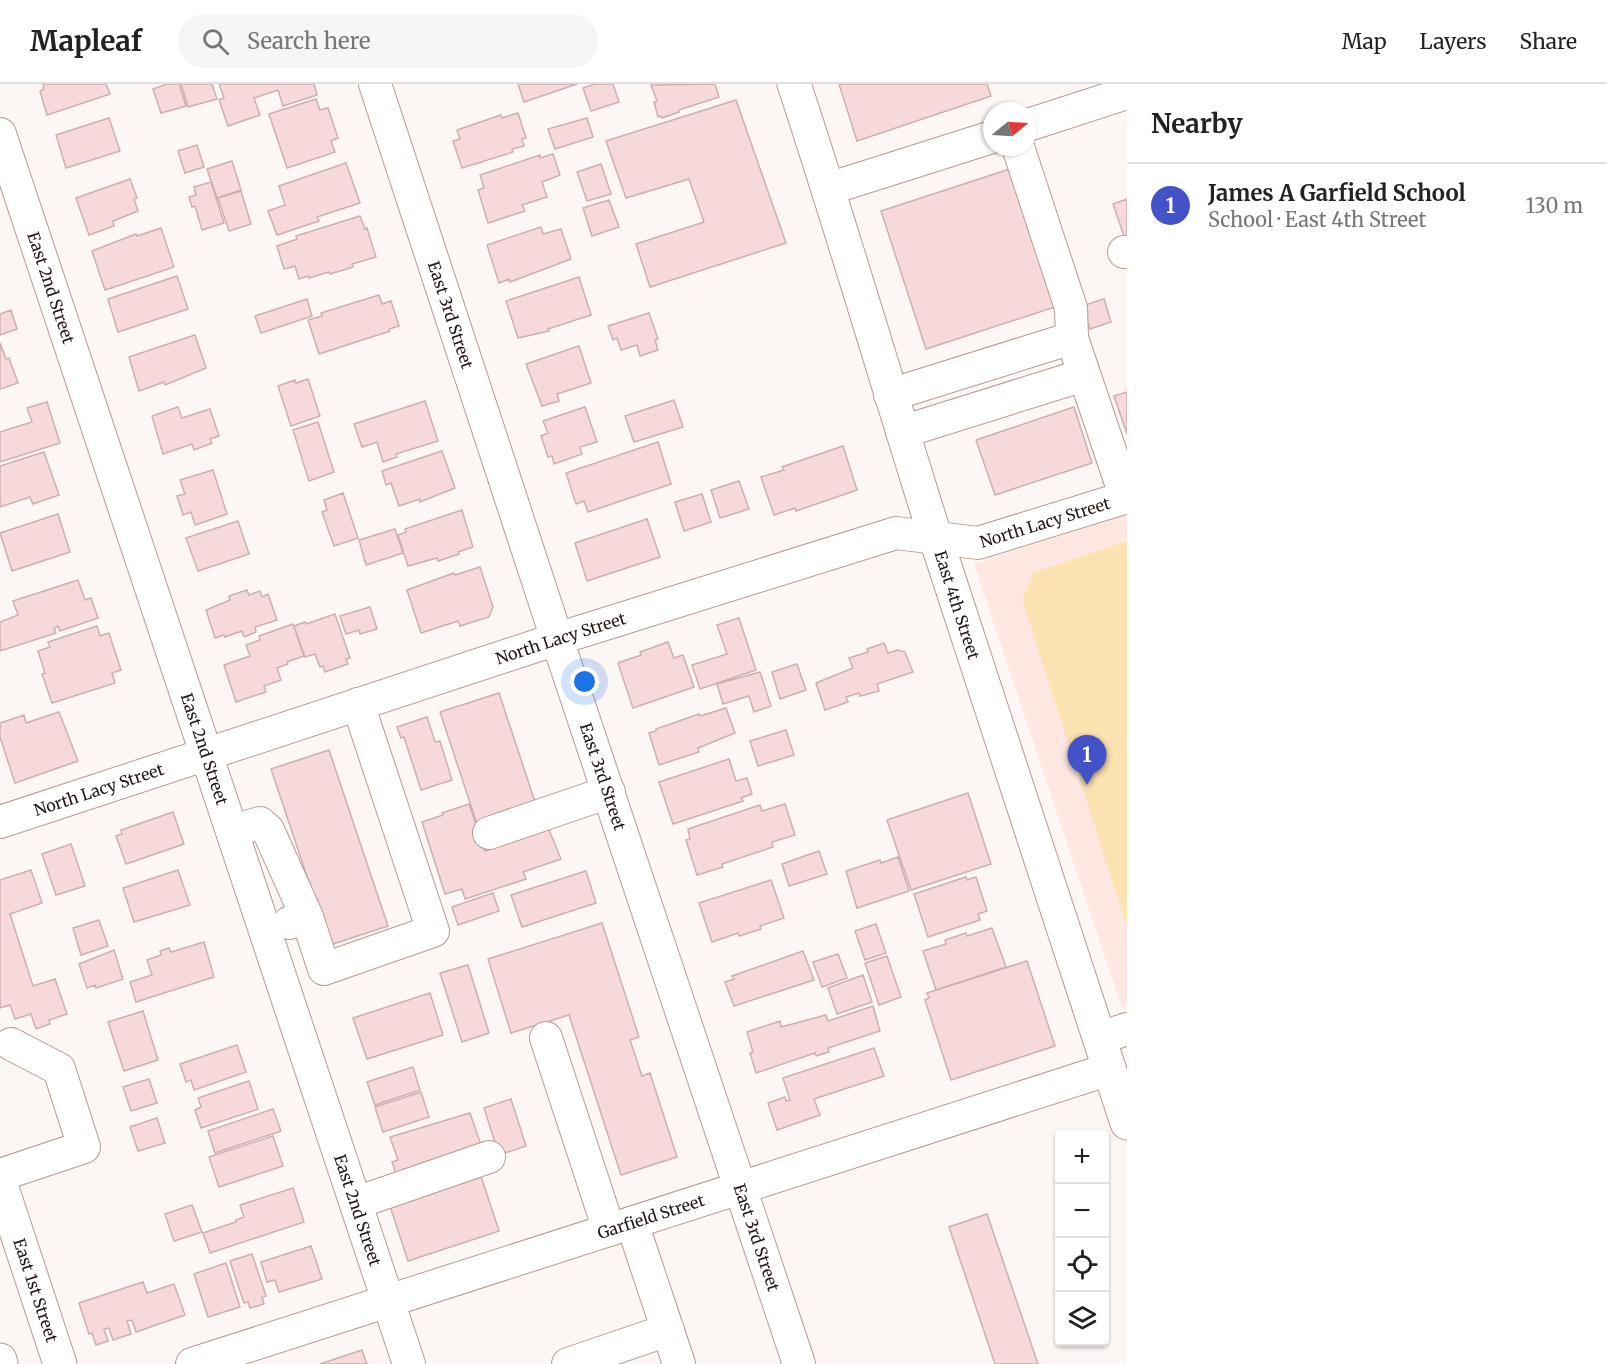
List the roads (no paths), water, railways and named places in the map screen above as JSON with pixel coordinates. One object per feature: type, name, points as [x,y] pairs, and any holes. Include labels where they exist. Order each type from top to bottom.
[{"type":"main road","name":"East 4th Street","points":[[794,84],[936,537],[1113,1033],[1110,1069],[1127,1123]]},
{"type":"main road","name":"East 1st Street","points":[[1,1189],[60,1364]]},
{"type":"street","name":"East 3rd Street","points":[[375,84],[799,1364]]},
{"type":"street","points":[[1037,122],[1127,93]]},
{"type":"street","name":"East 2nd Street","points":[[0,134],[409,1364]]},
{"type":"street","points":[[828,189],[983,140]]},
{"type":"street","points":[[1021,156],[1071,308],[1072,338],[1126,498]]},
{"type":"street","points":[[891,395],[1072,338]]},
{"type":"street","points":[[903,432],[1084,375]]},
{"type":"street","name":"North Lacy Street","points":[[0,822],[557,639],[896,533],[978,543],[1126,498]]},
{"type":"street","points":[[232,831],[260,823],[268,830],[308,916],[324,969],[433,931],[358,704]]},
{"type":"street","points":[[489,833],[609,792]]},
{"type":"street","points":[[265,932],[308,916]]},
{"type":"street","points":[[546,1038],[621,1226],[668,1330],[678,1364]]},
{"type":"street","points":[[1,1189],[84,1147],[59,1069],[11,1044]]},
{"type":"street","name":"Garfield Street","points":[[192,1364],[1110,1069]]},
{"type":"street","points":[[356,1203],[489,1157]]},
{"type":"street","points":[[568,1364],[668,1330]]},
{"type":"place","name":"James A Garfield School","points":[[1087,785]]}]
